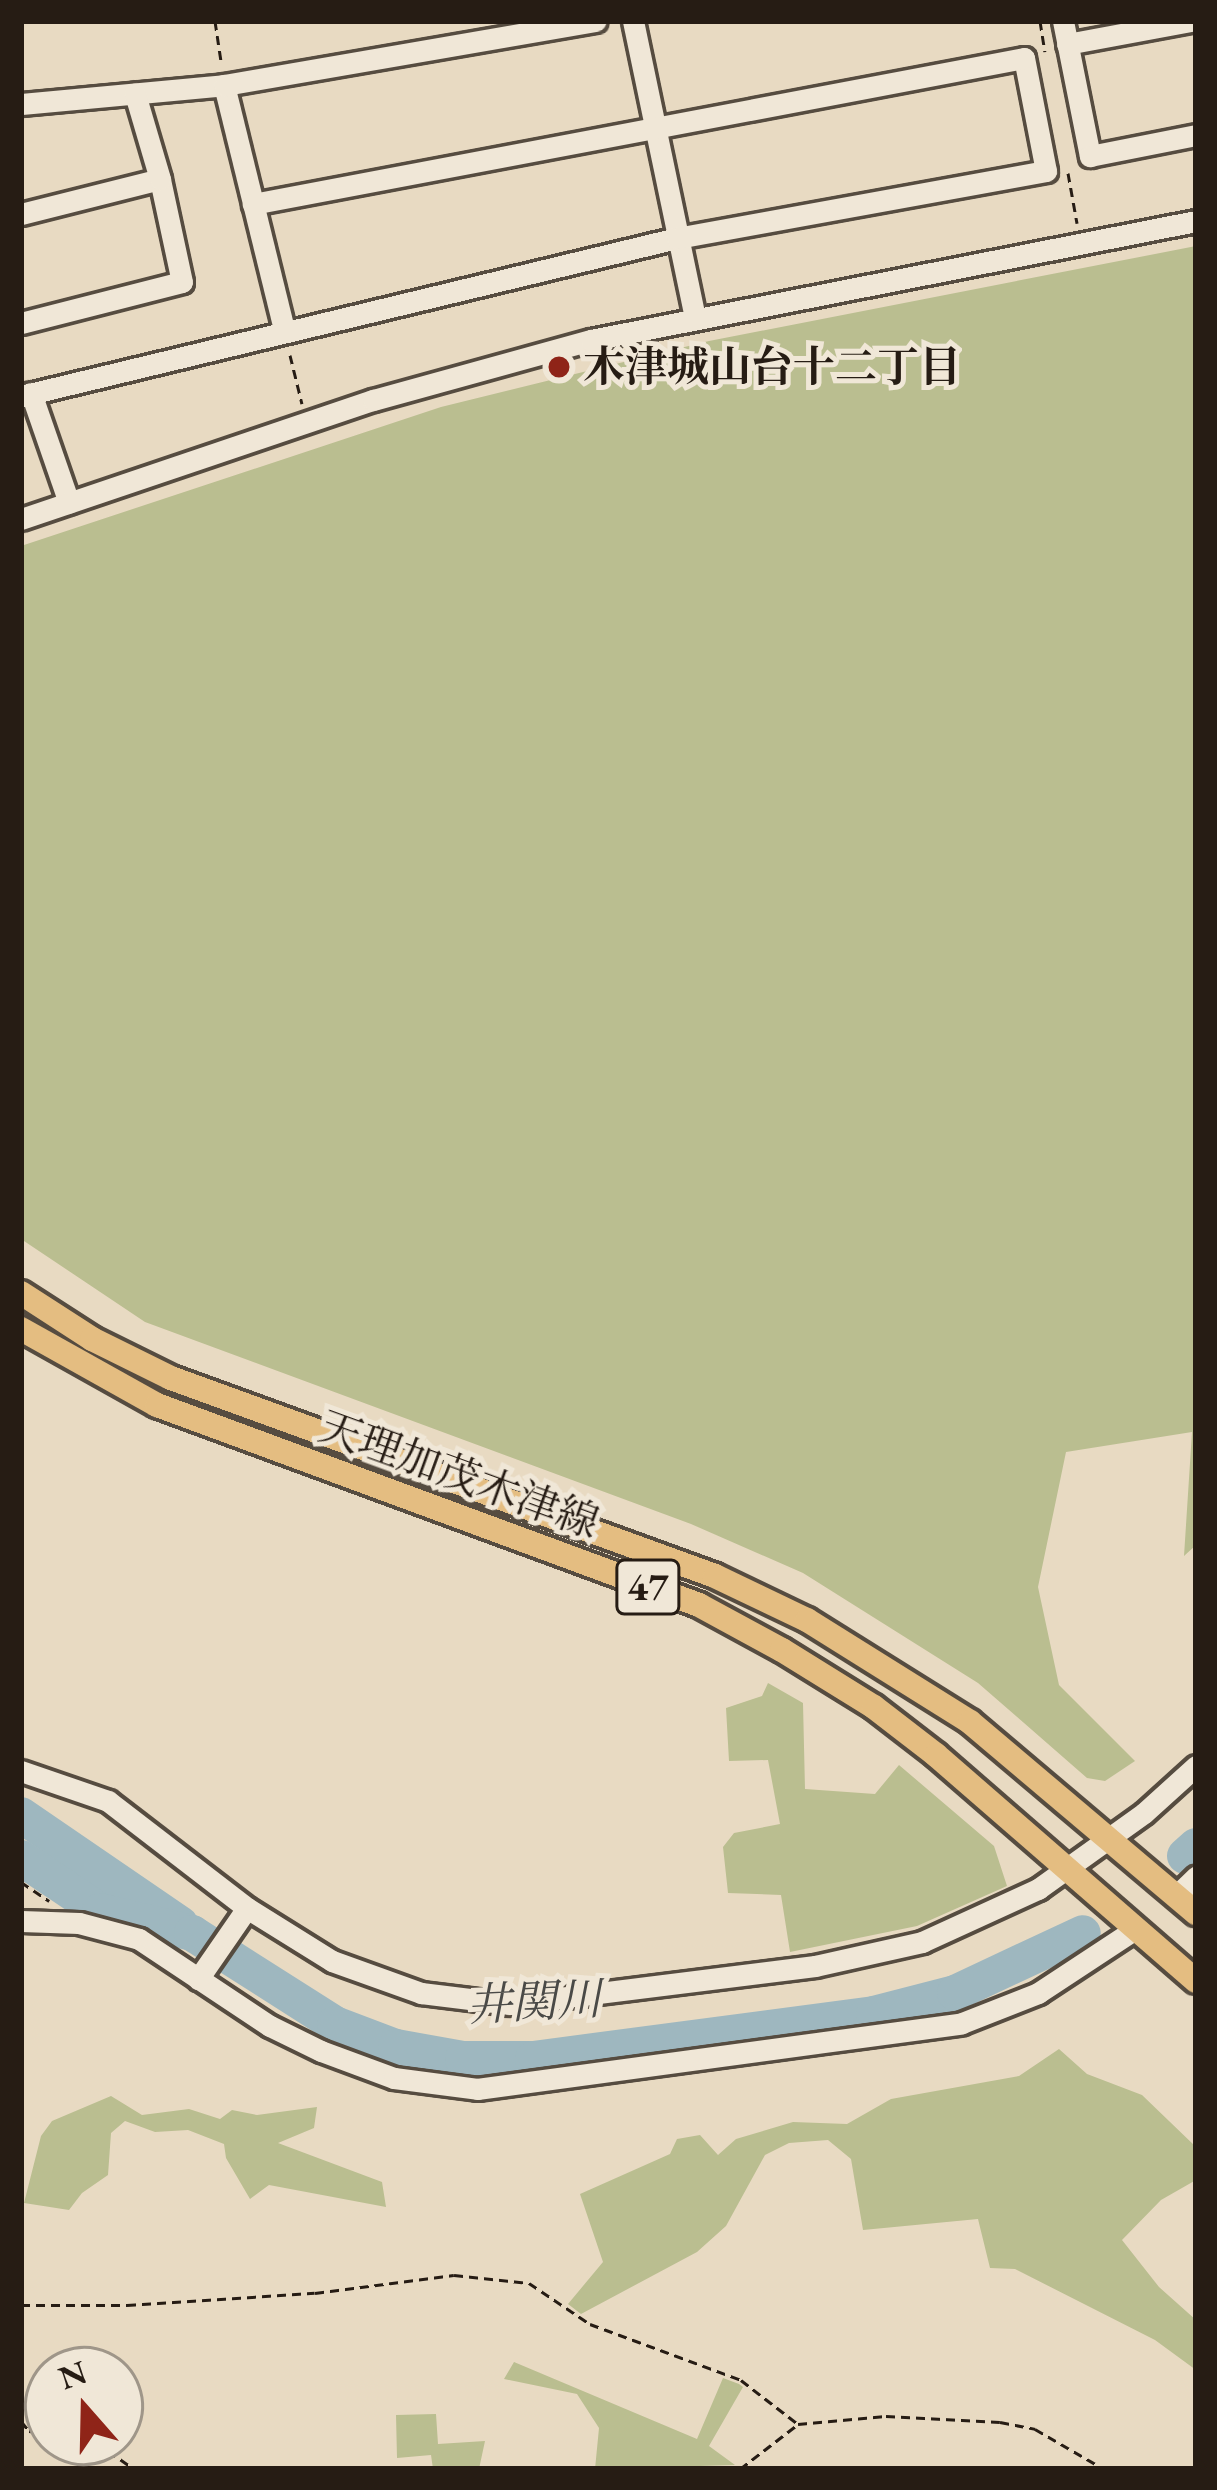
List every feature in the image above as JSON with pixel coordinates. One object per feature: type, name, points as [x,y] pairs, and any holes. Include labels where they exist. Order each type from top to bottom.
[{"type":"main road","name":"天理加茂木津線","points":[[21,1293],[92,1339],[171,1378],[715,1576],[807,1620],[970,1722],[1196,1913]]},
{"type":"main road","name":"天理加茂木津線","points":[[21,1329],[157,1405],[699,1605],[874,1707],[1196,1981]]},
{"type":"street","points":[[21,104],[224,86],[596,21]]},
{"type":"street","points":[[633,21],[695,318]]},
{"type":"street","points":[[1063,21],[1090,156],[1196,135]]},
{"type":"street","points":[[1067,44],[1191,21]]},
{"type":"street","points":[[69,503],[26,394],[677,238],[1046,171],[1024,58],[254,204]]},
{"type":"street","points":[[224,86],[284,329]]},
{"type":"street","points":[[21,322],[182,282],[160,179],[134,94]]},
{"type":"street","points":[[21,214],[160,179]]},
{"type":"street","points":[[21,519],[373,400],[695,318],[1196,221]]},
{"type":"street","points":[[21,1771],[83,1790],[148,1829],[248,1908],[364,1975],[436,1996],[510,2005],[887,1952],[1000,1909],[1108,1839],[1196,1766]]},
{"type":"street","points":[[1176,1896],[1196,1877]]},
{"type":"street","points":[[200,1976],[248,1908]]},
{"type":"street","points":[[21,1921],[80,1923],[140,1939],[270,2026],[368,2070],[435,2085],[505,2088],[947,2026],[1038,1993],[1135,1928]]},
{"type":"path","points":[[215,21],[224,86]]},
{"type":"path","points":[[284,329],[303,406]]},
{"type":"path","points":[[21,2306],[127,2306],[315,2293],[454,2275],[530,2283],[590,2324],[741,2380],[798,2424]]},
{"type":"path","points":[[740,2469],[798,2424],[886,2416],[1000,2422],[1035,2429],[1105,2469]]},
{"type":"green space","points":[[1196,246],[1196,1545],[1184,1556],[1192,1432],[1066,1452],[1038,1587],[1059,1685],[1135,1761],[1105,1781],[1087,1778],[978,1683],[803,1573],[691,1524],[145,1322],[21,1239],[21,546],[441,407],[709,341]]},
{"type":"green space","points":[[768,1683],[803,1703],[805,1789],[875,1794],[899,1765],[994,1846],[1007,1886],[917,1926],[790,1952],[781,1895],[728,1893],[723,1847],[734,1833],[780,1824],[768,1760],[729,1761],[726,1708],[762,1696]]},
{"type":"green space","points":[[1059,2049],[1087,2074],[1142,2095],[1196,2147],[1196,2180],[1161,2200],[1122,2240],[1159,2287],[1196,2320],[1196,2370],[1155,2340],[1015,2269],[990,2268],[978,2219],[863,2230],[851,2159],[828,2140],[789,2143],[765,2155],[726,2226],[697,2252],[581,2314],[568,2304],[603,2262],[580,2194],[670,2154],[677,2139],[700,2135],[718,2155],[736,2139],[793,2122],[847,2124],[891,2099],[1019,2076]]},
{"type":"green space","points":[[111,2096],[142,2115],[189,2109],[220,2119],[232,2110],[257,2115],[317,2107],[314,2128],[278,2143],[382,2182],[386,2207],[269,2185],[250,2199],[226,2158],[224,2144],[188,2130],[155,2132],[125,2121],[111,2133],[108,2175],[82,2193],[69,2210],[24,2203],[41,2136],[52,2121]]},
{"type":"green space","points":[[514,2362],[697,2439],[723,2378],[739,2384],[743,2387],[709,2446],[735,2465],[595,2469],[599,2428],[577,2394],[504,2379]]},
{"type":"green space","points":[[436,2414],[438,2444],[485,2441],[479,2469],[433,2469],[431,2455],[397,2458],[396,2415]]},
{"type":"waterway","points":[[21,1815],[180,1924]]},
{"type":"waterway","name":"井関川","points":[[1185,1856],[1196,1846]]},
{"type":"waterway","name":"井関川","points":[[21,1858],[100,1911],[192,1933],[335,2024],[396,2047],[463,2059],[533,2059],[874,2014],[955,1993],[1083,1933]]},
{"type":"place","name":"木津城山台十二丁目","points":[[559,367]]}]
